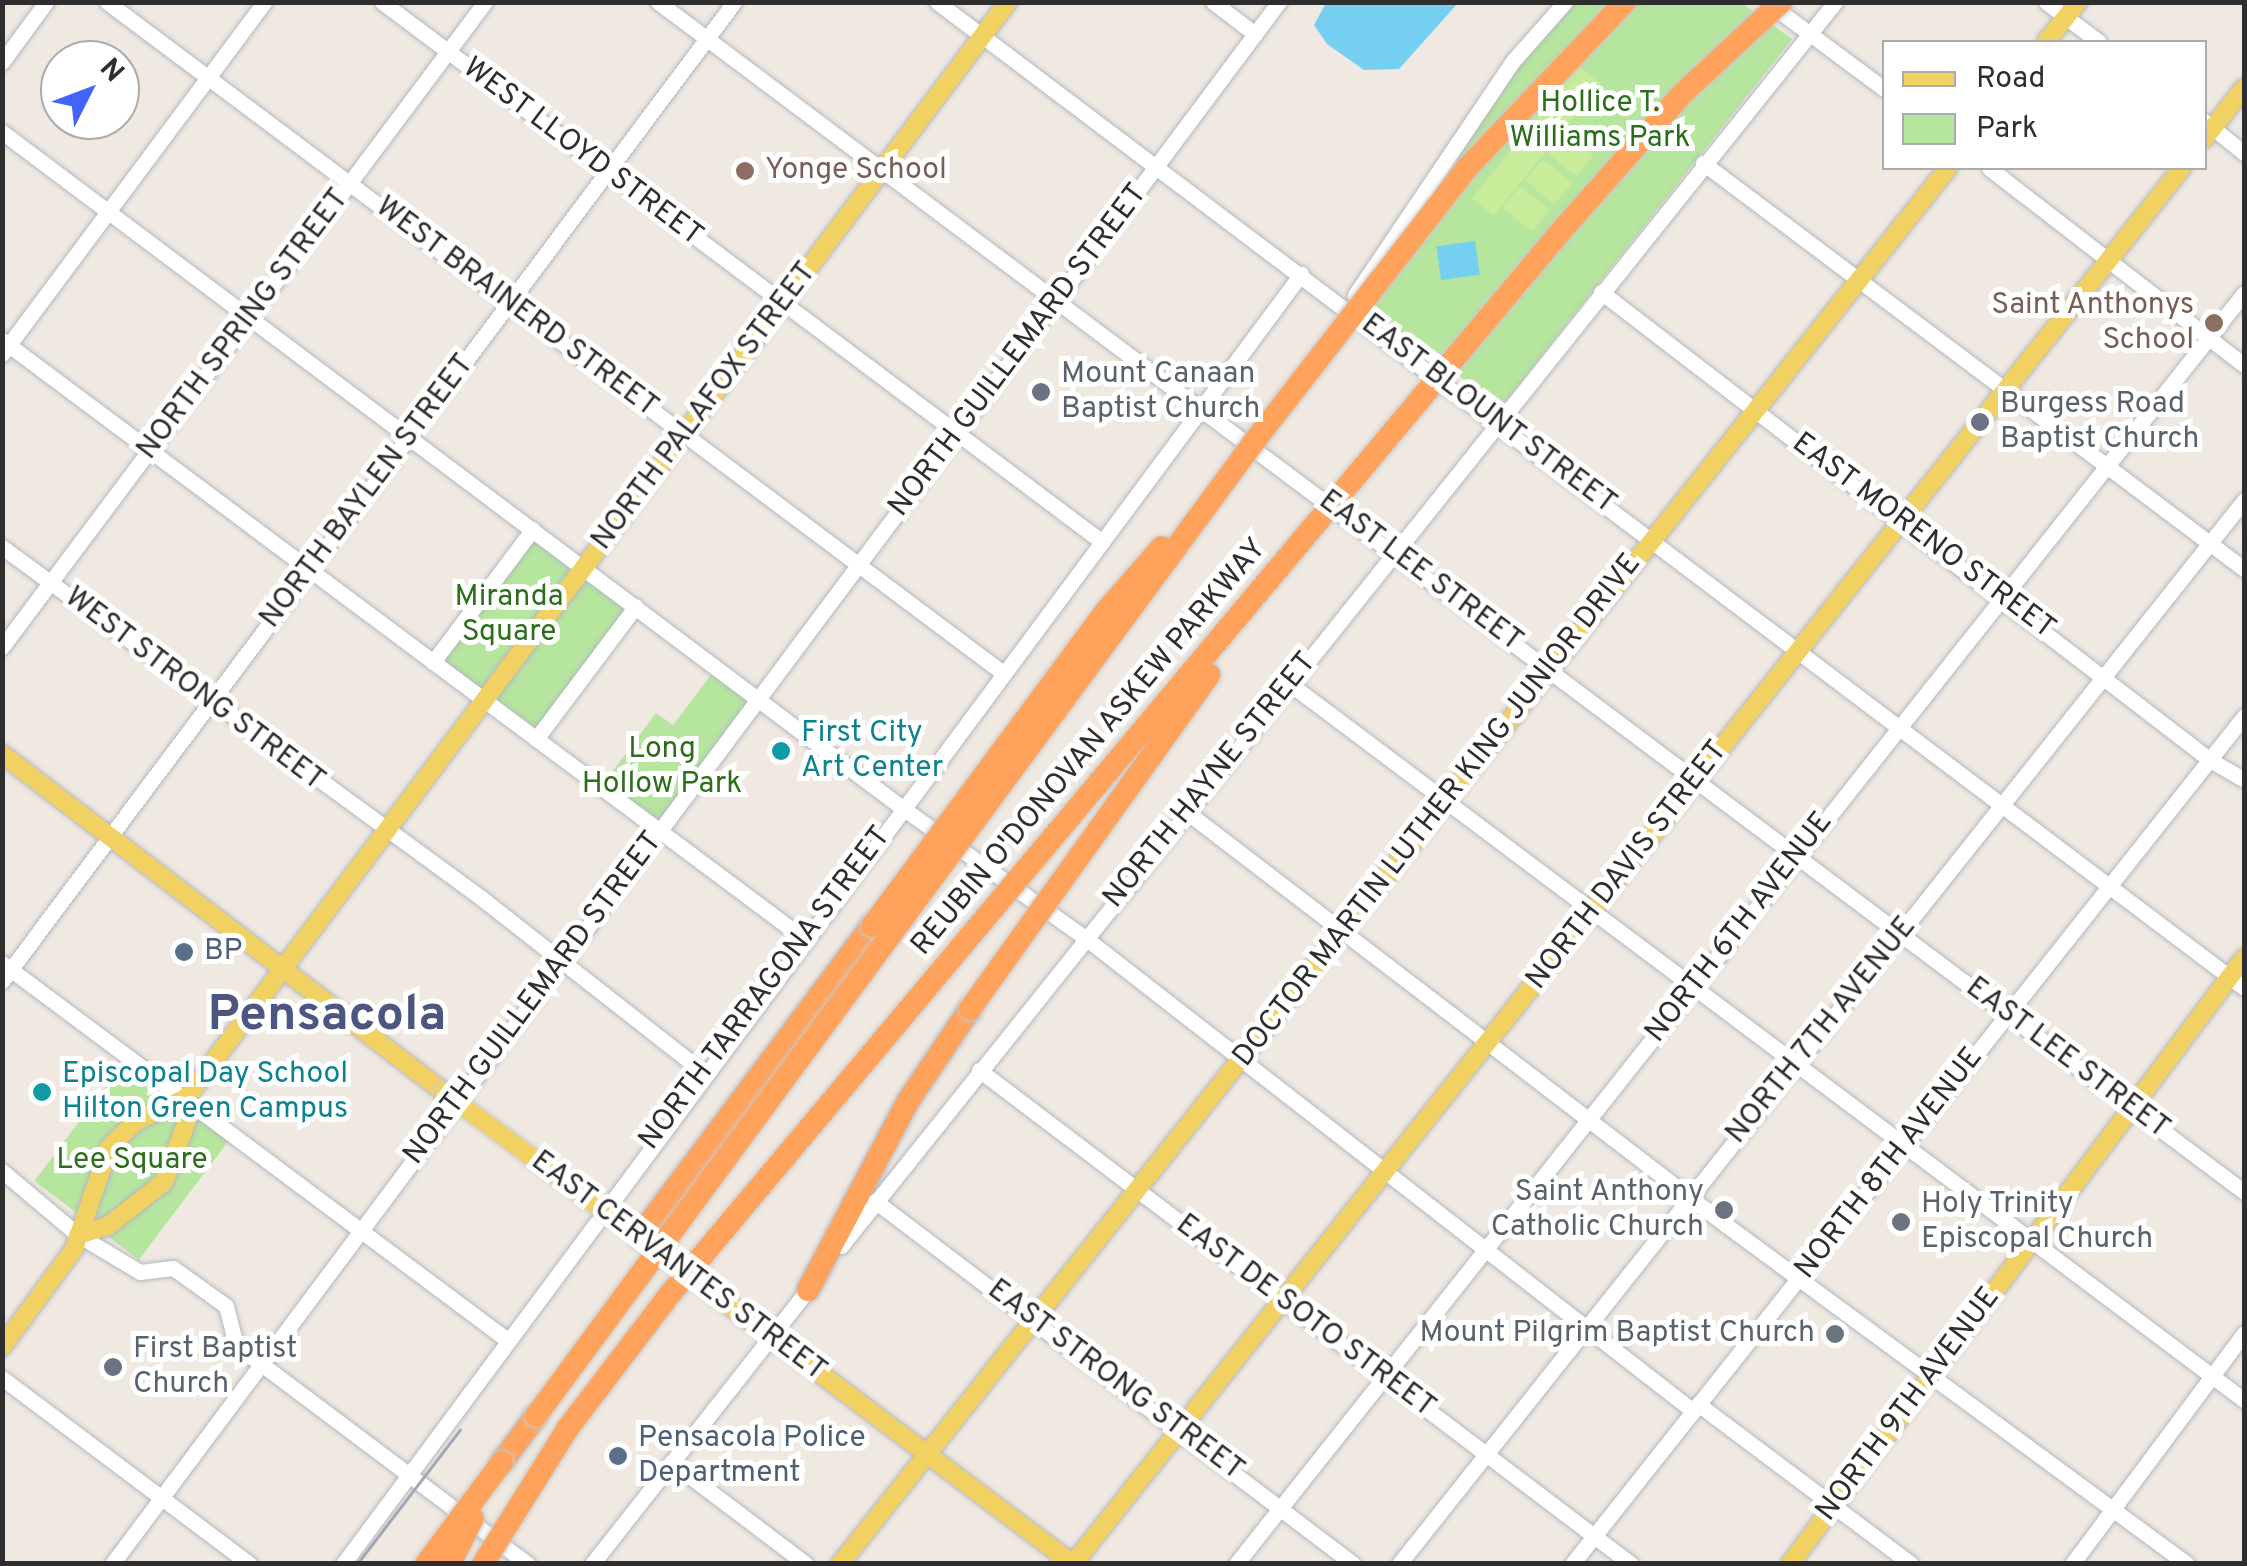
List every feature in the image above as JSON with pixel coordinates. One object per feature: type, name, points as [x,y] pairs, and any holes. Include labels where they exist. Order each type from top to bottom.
[{"type":"highway","name":"REUBIN O'DONOVAN ASKEW PARKWAY","points":[[450,1564],[502,1462],[1261,449],[1466,169],[1625,2]]},
{"type":"highway","name":"REUBIN O'DONOVAN ASKEW PARKWAY","points":[[483,1564],[568,1428],[639,1332],[1682,94],[1782,2]]},
{"type":"highway","points":[[808,1290],[908,1102],[970,1009],[1172,725],[1388,440]]},
{"type":"highway","points":[[631,1231],[1105,612],[1261,449]]},
{"type":"highway","points":[[426,1564],[502,1462]]},
{"type":"main road","name":"NORTH PALAFOX STREET","points":[[2,1347],[78,1235],[108,1148],[136,1121],[186,1098],[1008,2]]},
{"type":"main road","points":[[2048,40],[2072,10]]},
{"type":"main road","points":[[2207,129],[2244,88]]},
{"type":"main road","name":"DOCTOR MARTIN LUTHER KING JUNIOR DRIVE","points":[[840,1564],[1946,170]]},
{"type":"main road","name":"NORTH DAVIS STREET","points":[[1073,1564],[2180,170]]},
{"type":"main road","name":"EAST CERVANTES STREET","points":[[2,754],[283,971],[1073,1564]]},
{"type":"main road","name":"NORTH 9TH AVENUE","points":[[1790,1564],[2132,1108],[2240,981],[2244,958]]},
{"type":"main road","name":"NORTH PALAFOX STREET","points":[[78,1235],[108,1226],[164,1182],[187,1121],[186,1098]]},
{"type":"street","points":[[2,62],[46,2]]},
{"type":"street","name":"WEST BRAINERD STREET","points":[[106,2],[1003,673]]},
{"type":"street","points":[[264,2],[5,346],[803,938]]},
{"type":"street","name":"WEST LLOYD STREET","points":[[382,2],[1102,541]]},
{"type":"street","name":"NORTH SPRING STREET","points":[[2,646],[484,2]]},
{"type":"street","name":"EAST LEE STREET","points":[[658,2],[1261,449],[1394,554],[2244,1192]]},
{"type":"street","name":"NORTH BAYLEN STREET","points":[[5,971],[111,836],[734,2]]},
{"type":"street","name":"EAST BLOUNT STREET","points":[[937,2],[1800,648],[2001,807],[2240,981]]},
{"type":"street","points":[[1212,2],[1255,34]]},
{"type":"street","name":"NORTH GUILLEMARD STREET","points":[[112,1564],[1278,2]]},
{"type":"street","points":[[1261,449],[1255,434],[1256,420],[1346,309],[1512,62],[1565,2]]},
{"type":"street","points":[[1768,2],[1882,88]]},
{"type":"street","name":"NORTH HAYNE STREET","points":[[592,1564],[1084,937],[1188,814],[1835,2]]},
{"type":"street","points":[[2046,2],[2072,10],[2097,40]]},
{"type":"street","points":[[2207,129],[2244,153]]},
{"type":"street","points":[[3,134],[901,807],[1084,937],[1588,1327],[1911,1564]]},
{"type":"street","points":[[1703,163],[2244,569]]},
{"type":"street","points":[[1993,170],[2244,365]]},
{"type":"street","name":"NORTH TARRAGONA STREET","points":[[343,1564],[703,1072],[1301,274]]},
{"type":"street","name":"EAST MORENO STREET","points":[[1601,292],[1903,518],[2210,760],[2244,780]]},
{"type":"street","name":"NORTH 6TH AVENUE","points":[[1236,1564],[2244,293]]},
{"type":"street","name":"NORTH 7TH AVENUE","points":[[1399,1564],[2244,500]]},
{"type":"street","points":[[433,662],[532,529]]},
{"type":"street","name":"WEST STRONG STREET","points":[[2,547],[386,834]]},
{"type":"street","points":[[536,739],[636,606]]},
{"type":"street","points":[[1290,684],[2244,1400]]},
{"type":"street","name":"NORTH 8TH AVENUE","points":[[1572,1564],[2244,716]]},
{"type":"street","points":[[1188,814],[1490,1040],[1689,1198],[1933,1373],[2187,1564]]},
{"type":"street","points":[[386,834],[480,897],[560,964],[703,1072]]},
{"type":"street","points":[[5,971],[186,1098],[506,1340]]},
{"type":"street","name":"EAST DE SOTO STREET","points":[[979,1070],[1487,1453],[1591,1539],[1631,1564]]},
{"type":"street","points":[[2,1171],[78,1235],[140,1272],[173,1268],[226,1306],[236,1345],[528,1564]]},
{"type":"street","name":"EAST STRONG STREET","points":[[875,1200],[1353,1564]]},
{"type":"street","points":[[2072,1564],[2244,1333]]},
{"type":"street","points":[[2,1378],[250,1564]]},
{"type":"street","points":[[672,1462],[806,1564]]},
{"type":"green space","name":"Hollice T. Williams Park","points":[[1573,3],[1742,3],[1792,39],[1501,407],[1356,299],[1511,74]]},
{"type":"green space","points":[[1579,66],[1601,84],[1494,216],[1472,198]]},
{"type":"green space","points":[[1566,132],[1594,155],[1576,176],[1548,154]]},
{"type":"green space","points":[[1543,159],[1572,183],[1554,205],[1525,180]]},
{"type":"green space","points":[[1520,186],[1550,210],[1532,232],[1502,208]]},
{"type":"green space","name":"Miranda Square","points":[[533,529],[636,607],[536,739],[433,662]]},
{"type":"green space","name":"Long Hollow Park","points":[[717,667],[759,699],[660,831],[601,787],[656,713],[673,725]]},
{"type":"green space","name":"Lee Square","points":[[124,1062],[229,1141],[139,1260],[34,1181]]},
{"type":"water","points":[[1326,2],[1458,3],[1399,69],[1364,70],[1327,44],[1314,25]]},
{"type":"water","points":[[1475,241],[1480,275],[1441,280],[1436,246]]},
{"type":"railway","points":[[357,1564],[460,1430]]},
{"type":"place","name":"Yonge School","points":[[745,171]]},
{"type":"place","name":"Saint Anthonys School","points":[[2214,323]]},
{"type":"place","name":"Mount Canaan Baptist Church","points":[[1041,392]]},
{"type":"place","name":"Burgess Road Baptist Church","points":[[1980,422]]},
{"type":"place","name":"First City Art Center","points":[[781,751]]},
{"type":"place","name":"BP","points":[[184,952]]},
{"type":"place","name":"Episcopal Day School Hilton Green Campus","points":[[42,1092]]},
{"type":"place","name":"Saint Anthony Catholic Church","points":[[1724,1210]]},
{"type":"place","name":"Holy Trinity Episcopal Church","points":[[1901,1222]]},
{"type":"place","name":"Mount Pilgrim Baptist Church","points":[[1835,1334]]},
{"type":"place","name":"First Baptist Church","points":[[113,1367]]},
{"type":"place","name":"Pensacola Police Department","points":[[618,1456]]},
{"type":"district","name":"Pensacola","points":[[327,1017]]}]
